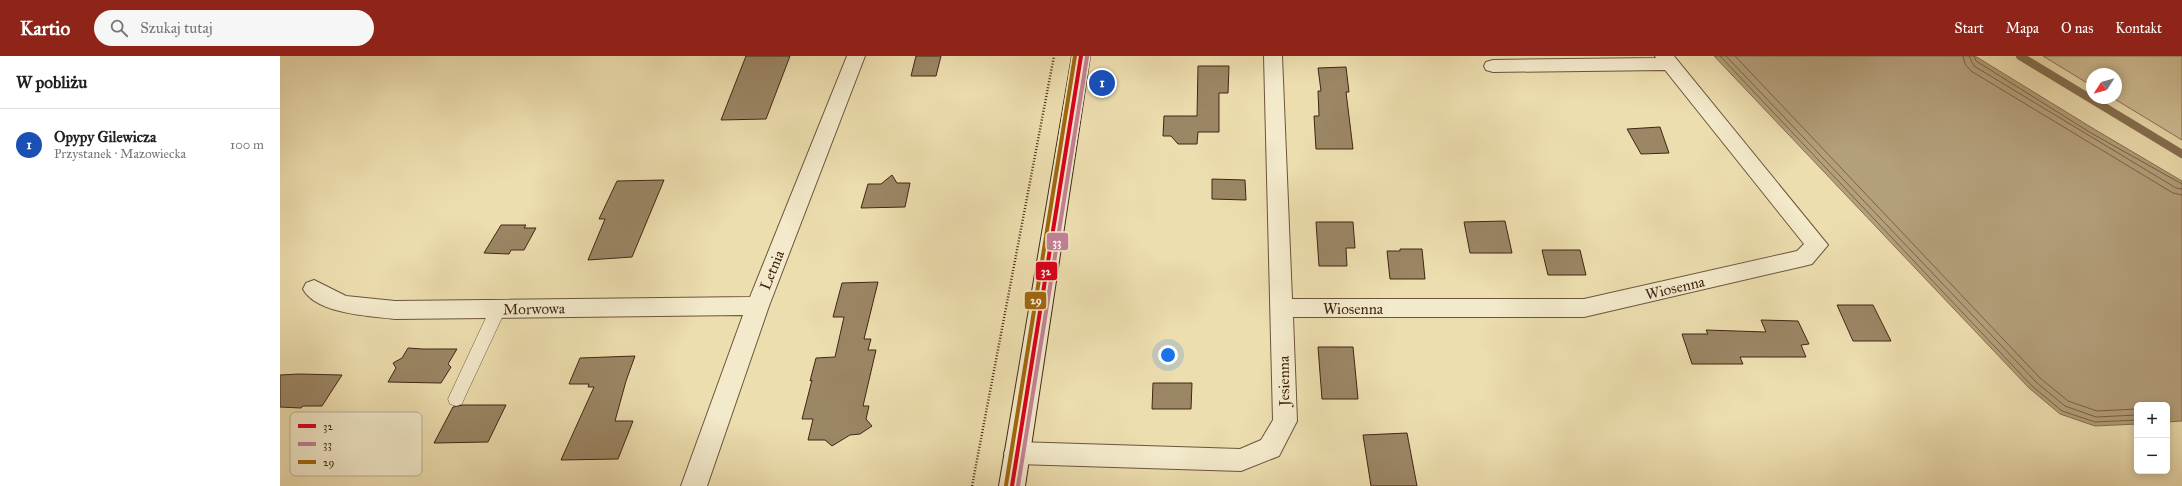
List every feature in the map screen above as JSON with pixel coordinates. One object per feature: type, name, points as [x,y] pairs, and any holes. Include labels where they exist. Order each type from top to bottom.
[{"type":"street","name":"Letnia","points":[[694,486],[758,306],[856,56]]},
{"type":"street","points":[[1012,486],[1081,56]]},
{"type":"street","name":"Jesienna","points":[[1017,453],[1241,460],[1270,448],[1285,421],[1283,308],[1272,56]]},
{"type":"street","points":[[1493,66],[1668,60]]},
{"type":"street","name":"Wiosenna","points":[[1283,308],[1584,308],[1804,258],[1817,245],[1668,60]]},
{"type":"street","name":"Morwowa","points":[[314,289],[342,304],[395,310],[758,306]]},
{"type":"lane","points":[[456,399],[498,309]]},
{"type":"path","points":[[972,486],[1054,56]]},
{"type":"shaded area","points":[[2043,56],[2182,56],[2182,140],[2122,103],[2122,68],[2086,68],[2086,82]]},
{"type":"water","points":[[1714,56],[1975,56],[2182,181],[2182,421],[2170,422],[2170,402],[2134,402],[2134,424],[2095,426],[2060,414],[2029,388]]},
{"type":"building","points":[[746,56],[790,56],[766,119],[721,120]]},
{"type":"building","points":[[916,56],[941,56],[936,76],[911,76]]},
{"type":"building","points":[[1198,66],[1229,66],[1228,93],[1219,93],[1219,132],[1198,132],[1197,144],[1178,144],[1171,136],[1163,136],[1164,116],[1197,116]]},
{"type":"building","points":[[1346,67],[1349,92],[1346,92],[1353,149],[1316,149],[1314,116],[1319,116],[1318,91],[1321,91],[1318,68]]},
{"type":"building","points":[[1660,127],[1669,153],[1641,154],[1627,129]]},
{"type":"building","points":[[892,175],[897,183],[910,183],[905,207],[861,208],[868,184],[881,184]]},
{"type":"building","points":[[1212,179],[1245,180],[1246,200],[1212,199]]},
{"type":"building","points":[[664,180],[632,257],[588,260],[605,219],[599,219],[617,181]]},
{"type":"building","points":[[1505,221],[1512,253],[1470,253],[1464,222]]},
{"type":"building","points":[[1316,222],[1353,222],[1355,248],[1346,248],[1347,266],[1319,266]]},
{"type":"building","points":[[501,225],[526,225],[524,228],[536,228],[524,250],[511,250],[509,254],[484,253]]},
{"type":"building","points":[[1400,249],[1422,249],[1425,279],[1390,279],[1387,251],[1400,251]]},
{"type":"building","points":[[1542,250],[1580,250],[1586,275],[1548,275]]},
{"type":"building","points":[[878,282],[864,339],[871,339],[868,350],[876,350],[863,406],[869,406],[866,419],[872,426],[860,434],[850,435],[832,446],[825,440],[808,440],[813,419],[802,419],[812,380],[810,381],[816,358],[835,357],[844,317],[833,317],[842,283]]},
{"type":"building","points":[[1837,305],[1873,305],[1891,341],[1853,341]]},
{"type":"building","points":[[1761,320],[1798,321],[1809,344],[1801,345],[1806,357],[1740,357],[1743,364],[1692,364],[1682,334],[1708,334],[1706,330],[1766,332]]},
{"type":"building","points":[[1318,347],[1353,347],[1358,399],[1322,399]]},
{"type":"building","points":[[408,348],[457,349],[448,364],[451,367],[441,383],[388,382],[396,368],[393,363],[402,358]]},
{"type":"building","points":[[635,356],[626,381],[615,421],[633,421],[618,459],[561,460],[594,387],[588,387],[589,384],[569,384],[580,358]]},
{"type":"building","points":[[280,375],[342,375],[322,406],[303,406],[301,408],[280,407]]},
{"type":"building","points":[[1153,383],[1192,383],[1191,409],[1152,409]]},
{"type":"building","points":[[463,405],[506,405],[488,442],[434,443],[453,407]]},
{"type":"building","points":[[1407,433],[1417,486],[1371,486],[1363,435]]},
{"type":"waterway","points":[[2020,56],[2182,154]]},
{"type":"transit line","name":"29","points":[[1006,485],[1075,56]]},
{"type":"transit line","name":"32","points":[[1012,486],[1081,56]]},
{"type":"transit line","name":"33","points":[[1018,486],[1087,57]]},
{"type":"place","name":"Opypy Gilewicza","points":[[1102,83]]}]
